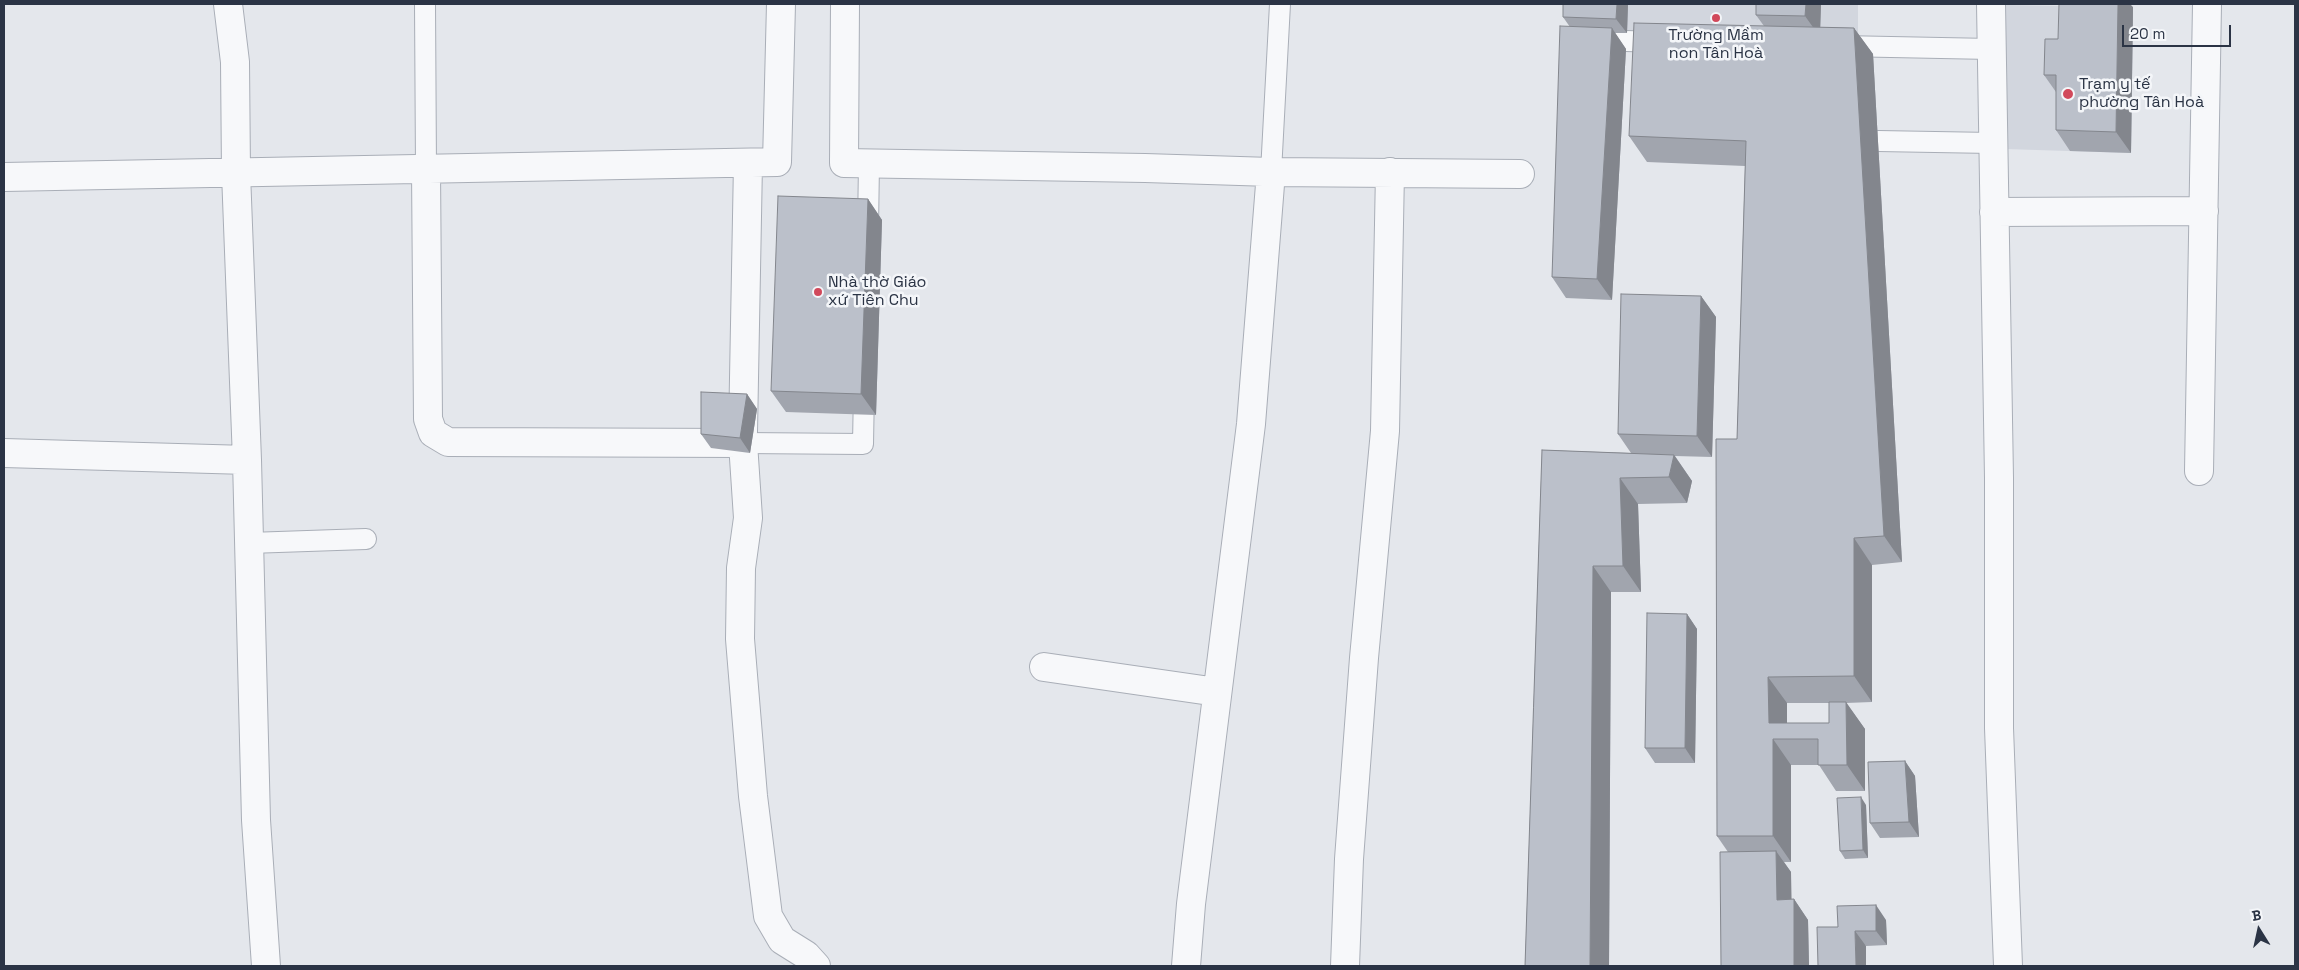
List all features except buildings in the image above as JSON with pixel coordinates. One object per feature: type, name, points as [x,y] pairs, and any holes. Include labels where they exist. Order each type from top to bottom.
[{"type":"street","points":[[228,4],[235,62],[236,174],[250,543],[256,820],[266,966]]},
{"type":"street","points":[[4,177],[236,174],[777,162],[781,4]]},
{"type":"street","points":[[845,4],[844,163],[1271,172],[1520,174]]},
{"type":"street","points":[[1991,4],[1999,478],[1999,728],[2008,966]]},
{"type":"street","points":[[2199,471],[2207,4]]},
{"type":"street","points":[[748,163],[743,443],[748,518],[741,568],[740,639],[753,796],[768,916],[782,940],[806,955],[816,966]]},
{"type":"street","points":[[426,170],[428,419],[433,433],[448,442],[743,443]]},
{"type":"street","points":[[1186,966],[1191,904],[1250,424],[1271,172]]},
{"type":"street","points":[[1345,966],[1349,859],[1363,668],[1385,431],[1390,172]]},
{"type":"street","points":[[1994,212],[2204,211]]},
{"type":"street","points":[[4,453],[247,460]]},
{"type":"street","points":[[1044,667],[1217,692]]},
{"type":"lane","points":[[425,4],[426,170]]},
{"type":"lane","points":[[1271,172],[1280,4]]},
{"type":"lane","points":[[1571,40],[1679,42]]},
{"type":"lane","points":[[1825,45],[1991,49]]},
{"type":"lane","points":[[1878,141],[1992,142]]},
{"type":"lane","points":[[867,246],[869,164]]},
{"type":"lane","points":[[743,443],[863,444],[865,375]]},
{"type":"lane","points":[[250,543],[366,539]]},
{"type":"shaded area","name":"Trường Mầm non Tân Hoà","points":[[1574,4],[1858,4],[1858,38],[1627,33]]},
{"type":"shaded area","name":"Trạm y tế phường Tân Hoà","points":[[2004,5],[2133,7],[2131,153],[2005,149]]},
{"type":"place","name":"Trường Mầm non Tân Hoà","points":[[1716,18]]},
{"type":"place","name":"Trạm y tế phường Tân Hoà","points":[[2068,94]]},
{"type":"place","name":"Nhà thờ Giáo xứ Tiên Chu","points":[[818,292]]}]
